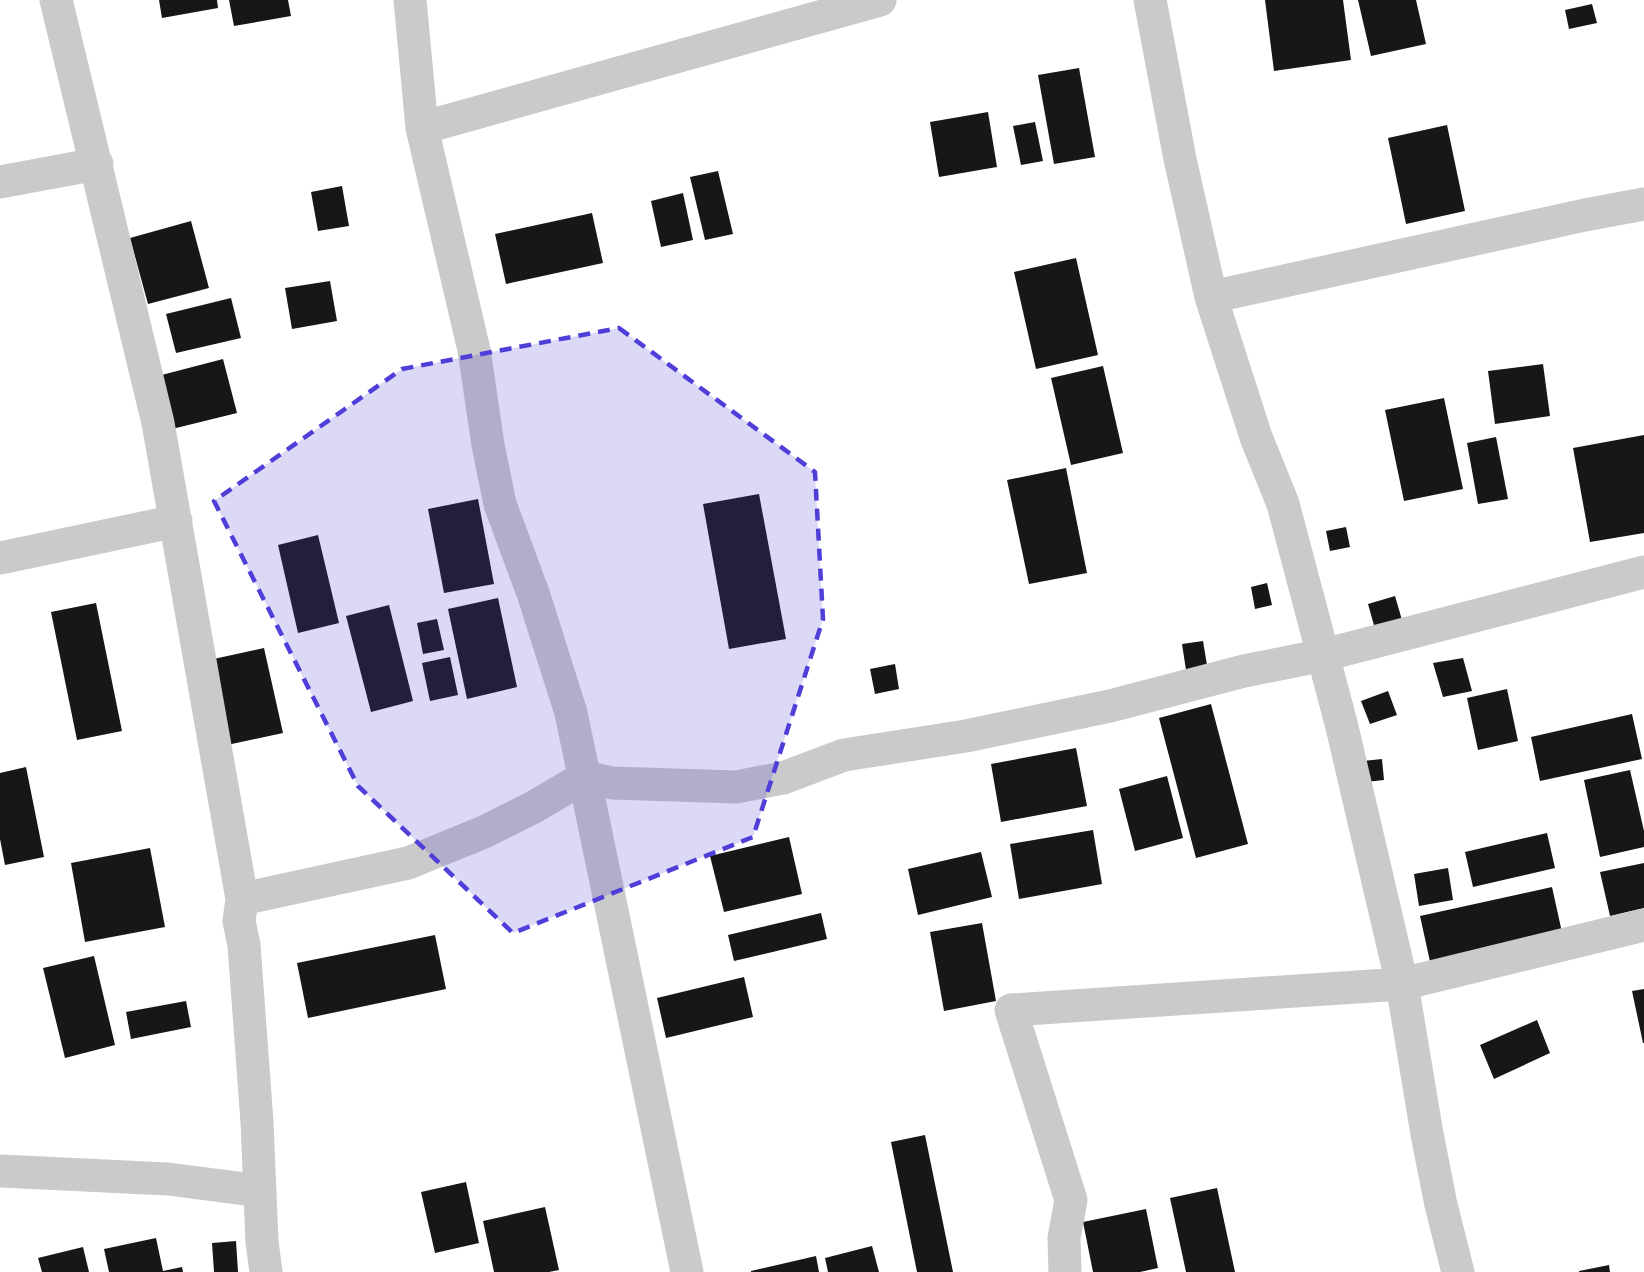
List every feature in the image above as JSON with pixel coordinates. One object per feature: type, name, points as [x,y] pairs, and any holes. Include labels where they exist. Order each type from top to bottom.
[{"type":"street","points":[[56,0],[158,423],[242,899],[239,921],[244,945],[257,1122],[261,1242],[266,1272]]},
{"type":"street","points":[[410,0],[422,128],[474,351],[488,445],[500,504],[534,596],[571,713],[687,1272]]},
{"type":"street","points":[[422,128],[880,0]]},
{"type":"street","points":[[1150,0],[1180,159],[1210,297],[1256,437],[1283,504],[1324,655],[1402,984],[1427,1134],[1441,1205],[1458,1272]]},
{"type":"street","points":[[0,182],[96,164]]},
{"type":"street","points":[[1210,297],[1644,204]]},
{"type":"street","points":[[0,558],[176,521]]},
{"type":"street","points":[[242,899],[408,863],[484,832],[585,777],[612,783],[736,787],[783,778],[844,755],[966,736],[1110,706],[1244,671],[1324,655],[1644,572]]},
{"type":"street","points":[[1065,1272],[1065,1238],[1071,1200],[1011,1010],[1402,984],[1644,925]]},
{"type":"street","points":[[0,1171],[168,1179],[260,1191]]},
{"type":"highlighted area","points":[[619,328],[815,472],[823,619],[753,837],[513,933],[358,786],[214,501],[402,369]]},
{"type":"building","points":[[159,0],[217,0],[218,8],[162,18]]},
{"type":"building","points":[[229,0],[288,0],[291,16],[234,26]]},
{"type":"building","points":[[1265,0],[1343,0],[1351,60],[1274,71]]},
{"type":"building","points":[[1358,0],[1416,0],[1426,44],[1371,56]]},
{"type":"building","points":[[1592,4],[1597,23],[1569,29],[1565,10]]},
{"type":"building","points":[[1079,68],[1095,157],[1054,164],[1038,75]]},
{"type":"building","points":[[988,112],[997,167],[939,177],[930,122]]},
{"type":"building","points":[[1035,122],[1043,161],[1021,165],[1013,126]]},
{"type":"building","points":[[1447,125],[1465,211],[1406,224],[1388,138]]},
{"type":"building","points":[[718,171],[733,234],[705,240],[690,177]]},
{"type":"building","points":[[342,186],[349,226],[318,231],[311,192]]},
{"type":"building","points":[[683,193],[693,240],[661,247],[651,201]]},
{"type":"building","points":[[592,213],[603,263],[506,284],[495,234]]},
{"type":"building","points":[[191,221],[209,288],[148,304],[130,238]]},
{"type":"building","points":[[1076,258],[1098,355],[1036,369],[1014,272]]},
{"type":"building","points":[[330,281],[337,321],[292,329],[285,288]]},
{"type":"building","points":[[231,298],[241,338],[176,353],[166,314]]},
{"type":"building","points":[[223,359],[237,413],[168,430],[154,377]]},
{"type":"building","points":[[1543,364],[1550,416],[1495,424],[1488,371]]},
{"type":"building","points":[[1103,366],[1123,453],[1071,465],[1051,378]]},
{"type":"building","points":[[1444,398],[1463,489],[1404,501],[1385,410]]},
{"type":"building","points":[[1644,435],[1644,533],[1590,542],[1573,448]]},
{"type":"building","points":[[1496,437],[1508,499],[1478,504],[1467,443]]},
{"type":"building","points":[[1066,468],[1087,573],[1029,584],[1007,480]]},
{"type":"building","points":[[759,494],[786,639],[729,649],[703,504]]},
{"type":"building","points":[[478,499],[494,584],[444,593],[428,509]]},
{"type":"building","points":[[1346,527],[1350,547],[1330,551],[1326,531]]},
{"type":"building","points":[[318,535],[339,623],[298,633],[278,545]]},
{"type":"building","points":[[1267,583],[1272,605],[1255,609],[1251,587]]},
{"type":"building","points":[[1395,596],[1402,620],[1375,629],[1368,604]]},
{"type":"building","points":[[498,598],[517,687],[467,699],[448,609]]},
{"type":"building","points":[[96,603],[122,731],[77,740],[51,612]]},
{"type":"building","points":[[389,605],[413,701],[371,712],[346,616]]},
{"type":"building","points":[[437,619],[444,650],[423,654],[417,623]]},
{"type":"building","points":[[1203,641],[1207,665],[1186,670],[1182,644]]},
{"type":"building","points":[[264,648],[283,733],[227,745],[209,660]]},
{"type":"building","points":[[450,657],[458,695],[430,701],[422,663]]},
{"type":"building","points":[[1463,658],[1472,691],[1443,697],[1433,663]]},
{"type":"building","points":[[895,664],[899,689],[875,694],[870,669]]},
{"type":"building","points":[[1507,689],[1518,741],[1478,750],[1467,698]]},
{"type":"building","points":[[1388,691],[1397,715],[1370,724],[1361,701]]},
{"type":"building","points":[[1211,704],[1248,844],[1196,858],[1159,718]]},
{"type":"building","points":[[1632,714],[1642,759],[1540,781],[1531,737]]},
{"type":"building","points":[[1076,748],[1087,806],[1001,822],[991,764]]},
{"type":"building","points":[[1382,759],[1384,780],[1366,782],[1363,761]]},
{"type":"building","points":[[26,767],[44,857],[5,865],[0,839],[0,773]]},
{"type":"building","points":[[1630,770],[1644,831],[1644,847],[1600,857],[1584,780]]},
{"type":"building","points":[[1167,776],[1183,838],[1135,851],[1119,789]]},
{"type":"building","points":[[1093,830],[1102,884],[1019,899],[1010,844]]},
{"type":"building","points":[[1547,833],[1555,868],[1473,887],[1465,852]]},
{"type":"building","points":[[789,837],[802,894],[724,912],[710,856]]},
{"type":"building","points":[[150,848],[165,927],[85,942],[71,863]]},
{"type":"building","points":[[981,852],[992,897],[918,915],[908,869]]},
{"type":"building","points":[[1644,863],[1644,908],[1610,916],[1600,872]]},
{"type":"building","points":[[1448,868],[1453,900],[1419,906],[1414,874]]},
{"type":"building","points":[[1552,887],[1563,937],[1431,966],[1420,916]]},
{"type":"building","points":[[821,913],[827,939],[734,961],[728,935]]},
{"type":"building","points":[[982,923],[996,1001],[944,1011],[930,932]]},
{"type":"building","points":[[435,935],[446,989],[308,1018],[297,963]]},
{"type":"building","points":[[94,956],[115,1045],[65,1058],[43,968]]},
{"type":"building","points":[[744,977],[753,1017],[666,1038],[657,998]]},
{"type":"building","points":[[1644,989],[1644,1043],[1643,1043],[1632,991]]},
{"type":"building","points":[[186,1001],[191,1027],[131,1039],[126,1012]]},
{"type":"building","points":[[1537,1020],[1550,1053],[1494,1079],[1480,1045]]},
{"type":"building","points":[[925,1135],[953,1272],[917,1272],[891,1142]]},
{"type":"building","points":[[466,1182],[479,1243],[435,1253],[421,1192]]},
{"type":"building","points":[[1217,1188],[1235,1272],[1186,1272],[1170,1198]]},
{"type":"building","points":[[545,1207],[559,1270],[494,1272],[483,1221]]},
{"type":"building","points":[[1146,1209],[1158,1268],[1140,1272],[1093,1272],[1083,1222]]},
{"type":"building","points":[[156,1238],[163,1271],[182,1267],[183,1272],[109,1272],[104,1249]]},
{"type":"building","points":[[236,1241],[238,1272],[214,1272],[212,1243]]},
{"type":"building","points":[[872,1246],[879,1272],[828,1272],[825,1258]]},
{"type":"building","points":[[83,1247],[89,1272],[42,1272],[38,1258]]},
{"type":"building","points":[[816,1256],[819,1272],[751,1272],[751,1271]]},
{"type":"building","points":[[1609,1265],[1610,1272],[1579,1272],[1579,1271]]}]
